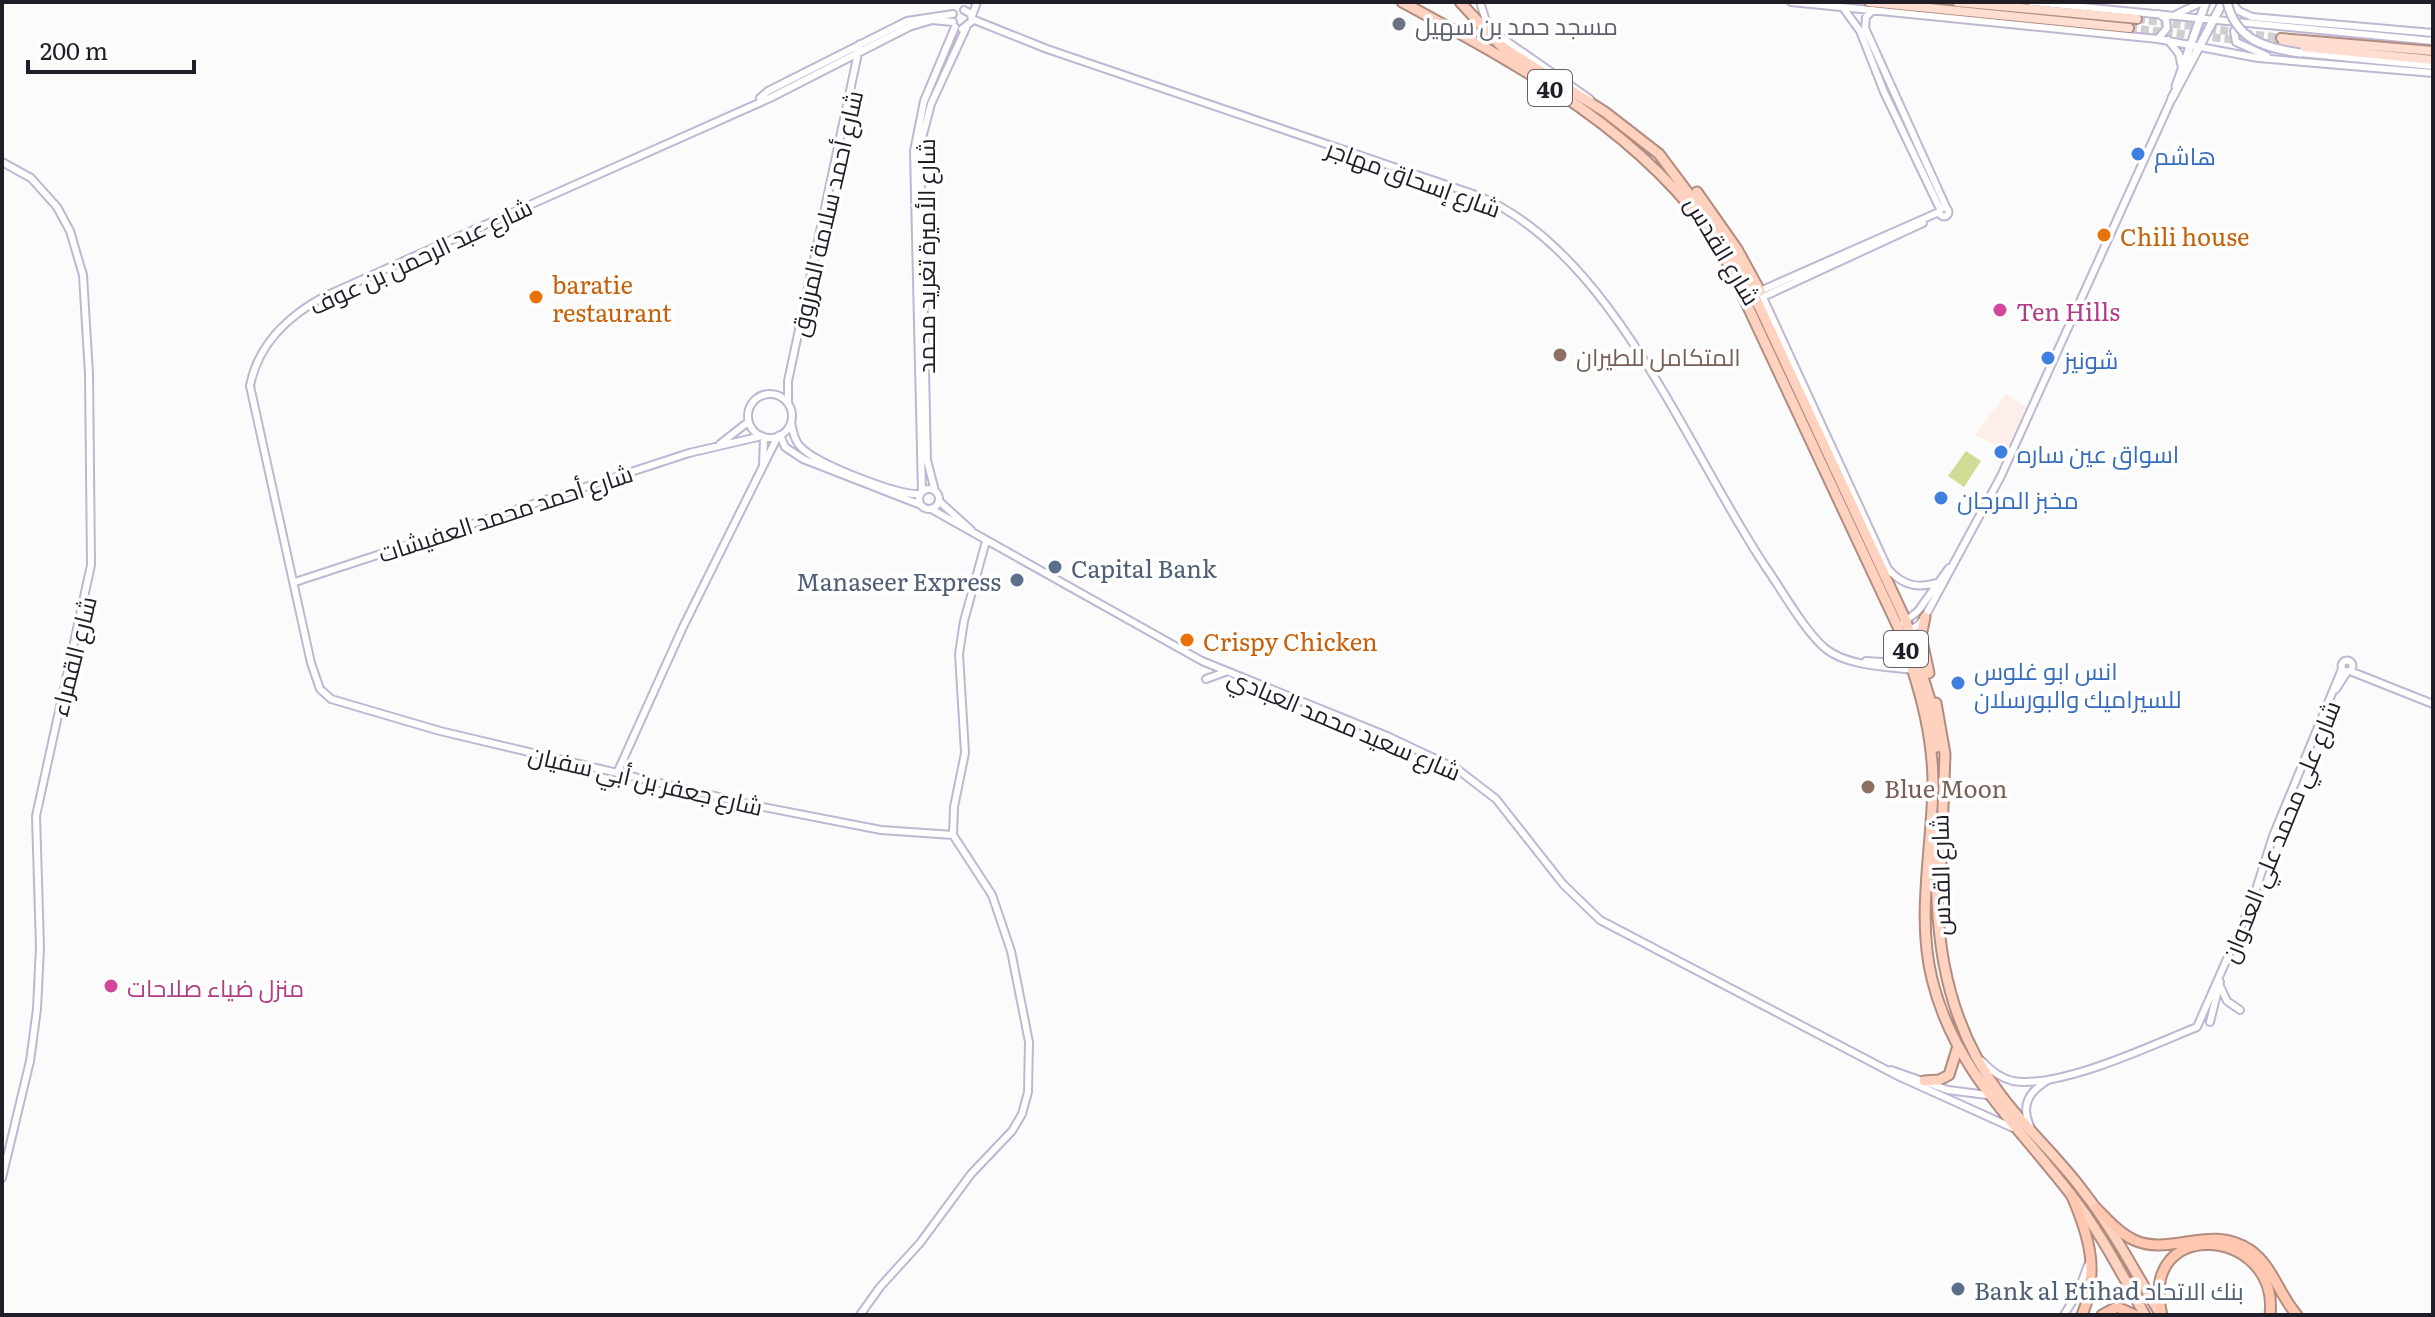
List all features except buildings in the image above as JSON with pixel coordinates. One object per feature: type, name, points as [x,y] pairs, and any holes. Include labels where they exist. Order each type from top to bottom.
[{"type":"highway","name":"40","points":[[1402,2],[1592,115],[1684,191]]},
{"type":"highway","name":"40","points":[[1460,2],[1477,24],[1508,52],[1605,112],[1659,154],[1684,191]]},
{"type":"highway","points":[[1659,154],[1667,157],[1712,211],[1761,294]]},
{"type":"highway","name":"شارع القدس","points":[[1684,191],[1736,278],[1903,628],[1930,700],[1938,757],[1935,910],[1942,965],[1955,1013],[1992,1093],[2035,1136],[2096,1208],[2161,1315]]},
{"type":"highway","points":[[1925,617],[1923,651],[1945,754],[1941,874],[1935,910]]},
{"type":"highway","name":"شارع القدس","points":[[1903,628],[1932,756],[1925,917],[1930,968],[1957,1046],[2014,1129],[2092,1223],[2145,1315]]},
{"type":"highway","points":[[1930,968],[1935,962],[1942,965]]},
{"type":"highway","points":[[1924,1081],[1939,1080],[1949,1075],[1955,1065],[1957,1046]]},
{"type":"highway","points":[[2071,1194],[2091,1249],[2092,1280],[2082,1315]]},
{"type":"highway","points":[[2096,1208],[2127,1236],[2145,1244],[2211,1238],[2246,1247],[2266,1265],[2297,1315]]},
{"type":"highway","points":[[2161,1315],[2157,1287],[2164,1266],[2184,1249],[2212,1244],[2236,1251],[2262,1273],[2269,1288],[2270,1315]]},
{"type":"highway","points":[[2102,1315],[2117,1307],[2135,1315]]},
{"type":"main road","points":[[1957,2],[2137,19]]},
{"type":"main road","points":[[2172,98],[2204,2]]},
{"type":"main road","points":[[2172,98],[2227,2]]},
{"type":"main road","points":[[2227,2],[2234,21],[2248,38],[2267,48],[2300,53]]},
{"type":"main road","points":[[1871,6],[2129,28]]},
{"type":"main road","points":[[2433,51],[2282,41],[2433,63]]},
{"type":"street","points":[[954,21],[968,2]]},
{"type":"street","name":"شارع الأميرة تغريد محمد","points":[[939,501],[927,460],[920,146],[931,104],[977,2]]},
{"type":"street","points":[[1480,2],[1486,21],[1495,33],[1522,55],[1583,92],[1605,112]]},
{"type":"street","points":[[1791,2],[1841,7],[1871,6],[2168,40],[2311,64],[2433,73]]},
{"type":"street","points":[[2031,2],[2433,41]]},
{"type":"street","points":[[2168,15],[2204,2]]},
{"type":"street","points":[[2227,2],[2252,17],[2433,33]]},
{"type":"street","points":[[1871,6],[1865,28],[1941,211]]},
{"type":"street","points":[[1841,7],[1850,13],[1860,31],[1896,119],[1941,211]]},
{"type":"street","points":[[964,10],[970,22]]},
{"type":"street","points":[[2158,14],[2168,25],[2158,39]]},
{"type":"street","points":[[954,21],[970,22]]},
{"type":"street","name":"شارع الأميرة تغريد محمد","points":[[921,505],[914,151],[924,101],[954,21]]},
{"type":"street","name":"شارع عبد الرحمن بن عوف","points":[[342,703],[325,694],[317,682],[250,398],[256,366],[287,320],[323,297],[758,101],[861,47],[920,22],[954,21]]},
{"type":"street","name":"شارع إسحاق مهاجر","points":[[970,22],[1228,113],[1479,196],[1514,213],[1572,264],[1637,350],[1744,535],[1825,649],[1880,669],[1914,670]]},
{"type":"street","points":[[2242,24],[2233,35],[2242,48],[2311,64]]},
{"type":"street","points":[[2168,40],[2179,54],[2182,71]]},
{"type":"street","name":"شارع أحمد سلامة المرزوق","points":[[788,403],[788,381],[861,47]]},
{"type":"street","points":[[2194,60],[2221,51]]},
{"type":"street","points":[[2300,53],[2433,63]]},
{"type":"street","points":[[1903,628],[1925,617],[2001,476],[2172,98]]},
{"type":"street","name":"شارع القمراء","points":[[2,162],[31,178],[57,207],[70,231],[83,275],[89,374],[91,565],[36,816],[40,947],[37,1009],[30,1061],[2,1178]]},
{"type":"street","points":[[1936,583],[1920,587],[1907,584],[1888,569],[1761,294],[1941,211]]},
{"type":"street","points":[[762,469],[763,437],[748,422],[753,401],[759,396],[774,394],[788,381]]},
{"type":"street","points":[[774,394],[788,403],[796,440],[809,454],[900,492],[935,491]]},
{"type":"street","name":"شارع أحمد محمد العفيشات","points":[[717,446],[748,422]]},
{"type":"street","points":[[618,771],[683,627],[779,436],[791,422]]},
{"type":"street","points":[[763,437],[779,436]]},
{"type":"street","points":[[779,436],[788,450],[803,459],[921,505]]},
{"type":"street","name":"شارع أحمد محمد العفيشات","points":[[295,582],[717,446],[763,437]]},
{"type":"street","points":[[931,509],[939,501]]},
{"type":"street","name":"شارع سعيد محمد العبادي","points":[[939,501],[977,535]]},
{"type":"street","name":"شارع سعيد محمد العبادي","points":[[921,505],[1089,600],[1225,671],[1363,726],[1457,769],[1496,799],[1563,884],[1600,920],[1887,1070],[2014,1129]]},
{"type":"street","points":[[860,1315],[880,1287],[920,1243],[965,1180],[1018,1123],[1029,1082],[1026,1023],[1003,925],[992,895],[953,835],[954,807],[965,753],[959,654],[969,598],[986,541]]},
{"type":"street","points":[[1903,628],[1949,568]]},
{"type":"street","name":"شارع إسحاق مهاجر","points":[[1862,661],[1898,663],[1909,655]]},
{"type":"street","name":"شارع علي محمد علي العدوان","points":[[1975,1053],[1994,1073],[2024,1082],[2053,1078],[2117,1058],[2197,1027],[2252,902],[2273,836],[2336,689],[2348,669],[2433,704]]},
{"type":"street","points":[[1206,679],[1225,671]]},
{"type":"street","name":"شارع جعفر بن أبي سفيان","points":[[342,703],[454,734],[753,805],[881,830],[953,835]]},
{"type":"street","name":"شارع علي محمد علي العدوان","points":[[2210,1022],[2221,974]]},
{"type":"street","points":[[2220,985],[2224,997],[2240,1010]]},
{"type":"street","name":"شارع سعيد محمد العبادي","points":[[1887,1070],[1948,1090],[1992,1093]]},
{"type":"street","name":"شارع علي محمد علي العدوان","points":[[2035,1136],[2026,1116],[2027,1100],[2034,1090],[2053,1078]]},
{"type":"street","points":[[2064,1315],[2086,1274],[2091,1249]]},
{"type":"shaded area","points":[[2006,394],[2026,407],[2008,451],[1975,435]]},
{"type":"green space","points":[[1966,451],[1981,461],[1964,487],[1948,476]]},
{"type":"tunnel","points":[[2137,19],[2281,38]]},
{"type":"tunnel","points":[[2129,28],[2282,45]]},
{"type":"place","name":"مسجد حمد بن سهيل","points":[[1399,24]]},
{"type":"place","name":"هاشم","points":[[2138,154]]},
{"type":"place","name":"Chili house","points":[[2104,235]]},
{"type":"place","name":"baratie restaurant","points":[[536,297]]},
{"type":"place","name":"Ten Hills","points":[[2000,310]]},
{"type":"place","name":"المتكامل للطيران","points":[[1560,355]]},
{"type":"place","name":"شونيز","points":[[2048,358]]},
{"type":"place","name":"اسواق عين ساره","points":[[2001,452]]},
{"type":"place","name":"مخبز المرجان","points":[[1941,498]]},
{"type":"place","name":"Capital Bank","points":[[1055,567]]},
{"type":"place","name":"Manaseer Express","points":[[1017,580]]},
{"type":"place","name":"Crispy Chicken","points":[[1187,640]]},
{"type":"place","name":"انس ابو غلوس للسيراميك والبورسلان","points":[[1958,683]]},
{"type":"place","name":"Blue Moon","points":[[1868,787]]},
{"type":"place","name":"منزل ضياء صلاحات","points":[[111,986]]},
{"type":"place","name":"Bank al Etihad بنك الاتحاد","points":[[1958,1289]]}]
